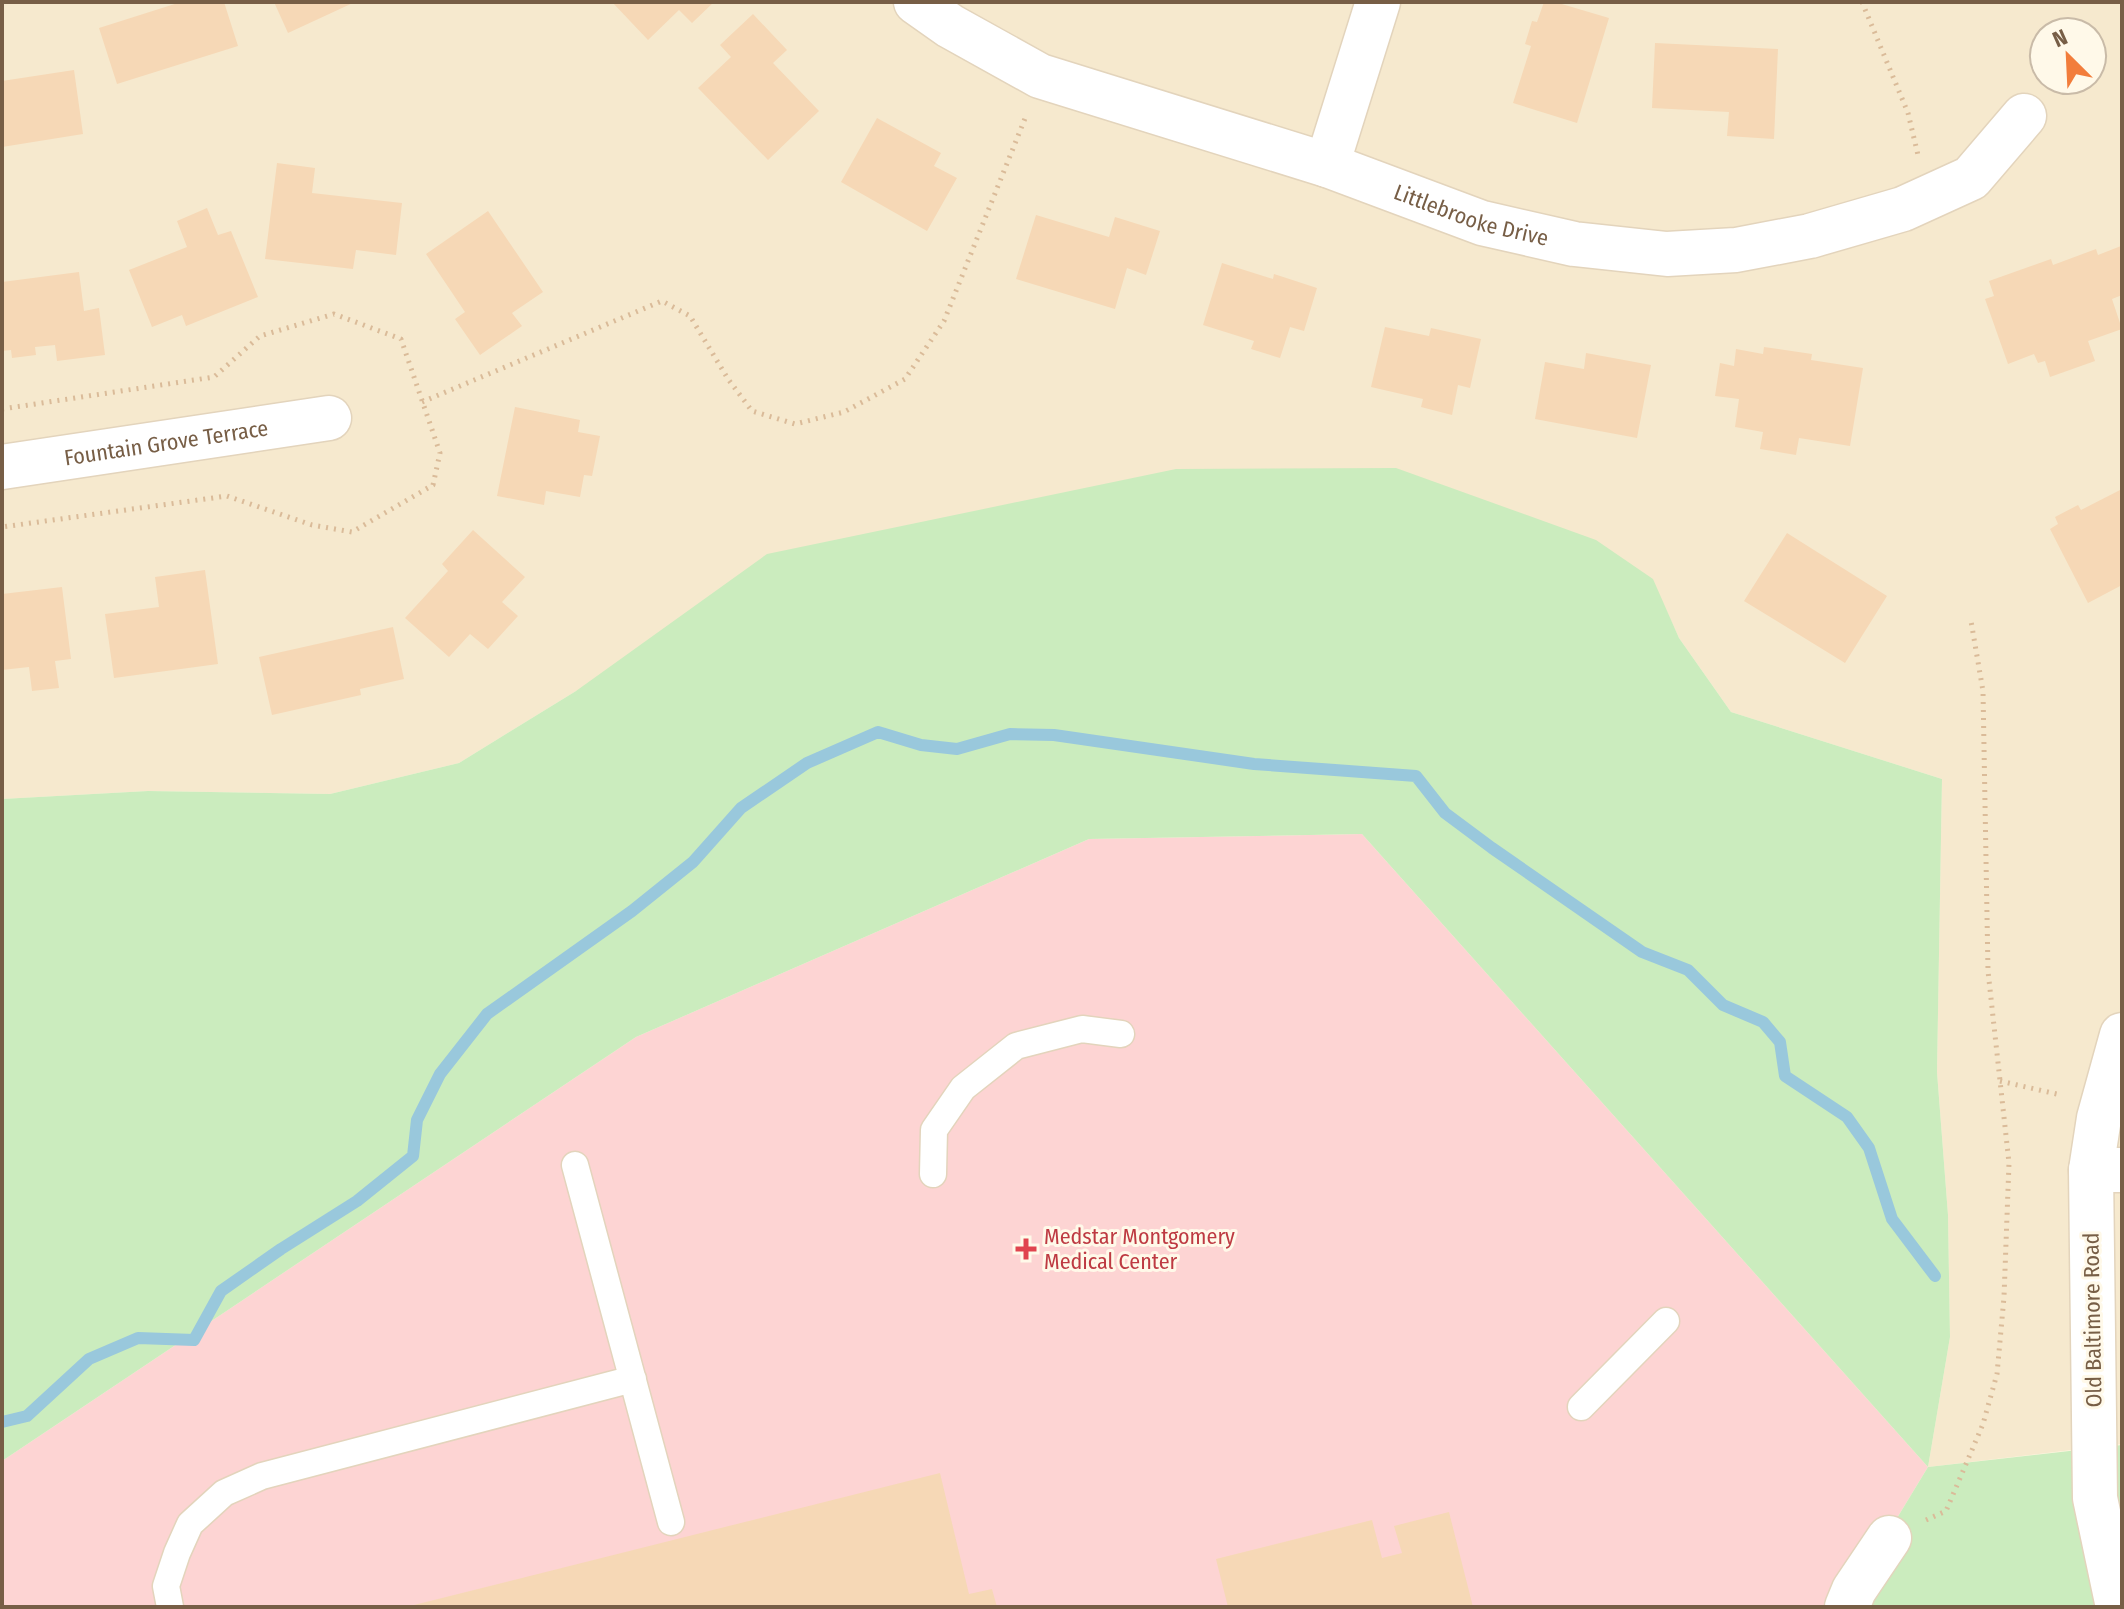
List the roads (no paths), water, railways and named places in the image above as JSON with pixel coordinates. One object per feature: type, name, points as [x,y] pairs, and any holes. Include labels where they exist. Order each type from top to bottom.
[{"type":"street","name":"Littlebrooke Drive","points":[[916,2],[950,26],[1040,76],[1327,165],[1482,223],[1574,244],[1667,254],[1736,250],[1810,236],[1903,209],[1971,178],[2024,116]]},
{"type":"street","points":[[1327,165],[1378,2]]},
{"type":"street","name":"Fountain Grove Terrace","points":[[2,467],[329,418]]},
{"type":"street","name":"Old Baltimore Road","points":[[2118,1607],[2095,1498],[2106,1170],[2103,1104],[2122,1035]]},
{"type":"street","points":[[1847,1607],[1854,1590],[1889,1538]]},
{"type":"lane","points":[[933,1174],[934,1130],[963,1088],[1016,1046],[1082,1029],[1121,1034]]},
{"type":"lane","points":[[575,1165],[671,1522]]},
{"type":"lane","points":[[1581,1407],[1666,1321]]},
{"type":"lane","points":[[170,1607],[166,1586],[190,1524],[224,1493],[262,1476],[633,1379]]},
{"type":"waterway","points":[[2,1422],[27,1416],[89,1359],[138,1338],[194,1340],[221,1291],[357,1201],[413,1156],[417,1120],[440,1074],[487,1014],[632,911],[693,862],[741,808],[807,763],[878,732],[921,745],[957,749],[1010,734],[1054,735],[1254,764],[1416,776],[1445,813],[1492,848],[1642,952],[1688,970],[1723,1005],[1763,1022],[1780,1042],[1785,1076],[1847,1117],[1869,1148],[1892,1219],[1935,1276]]},
{"type":"place","name":"Medstar Montgomery Medical Center","points":[[1026,1249]]}]
